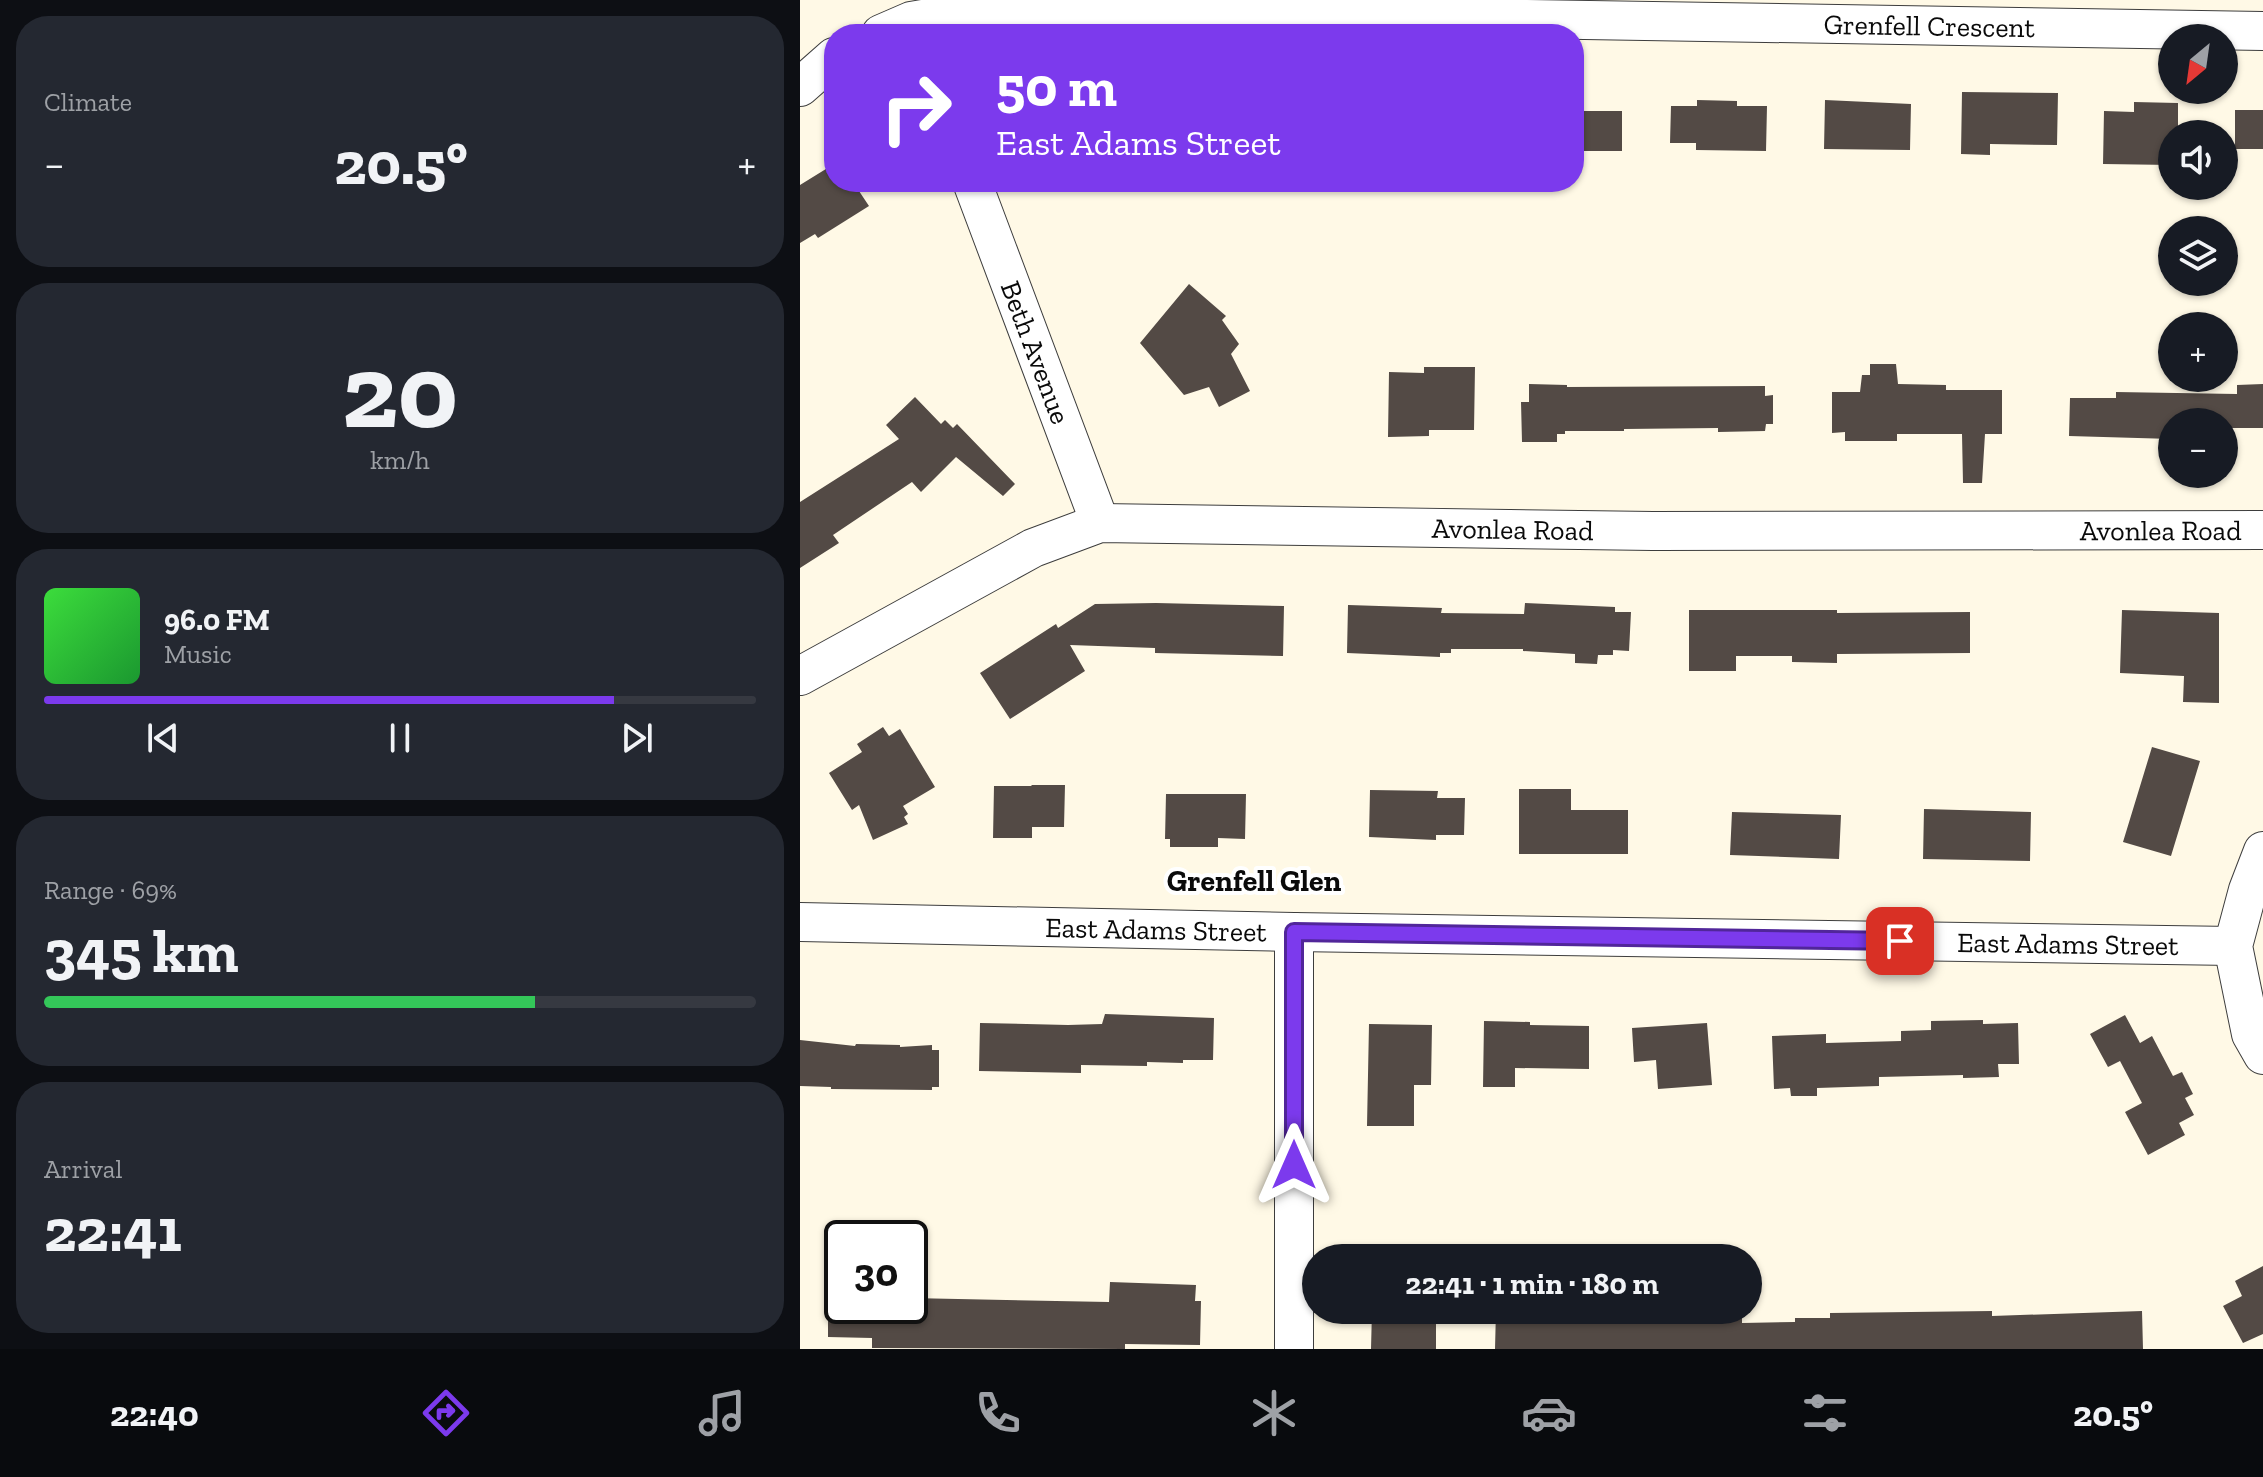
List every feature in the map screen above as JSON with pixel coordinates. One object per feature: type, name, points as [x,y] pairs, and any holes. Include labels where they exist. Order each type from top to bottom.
[{"type":"street","name":"Grenfell Crescent","points":[[925,24],[975,10],[2263,31]]},
{"type":"street","points":[[800,87],[824,66]]},
{"type":"street","name":"Beth Avenue","points":[[976,192],[1100,523]]},
{"type":"street","name":"Avonlea Road","points":[[800,676],[1033,548],[1100,523],[1653,531],[2263,530]]},
{"type":"street","points":[[2263,851],[2248,890],[2233,946],[2251,1034],[2263,1055]]},
{"type":"street","name":"East Adams Street","points":[[800,922],[2233,946]]},
{"type":"street","points":[[1294,932],[1294,1349]]},
{"type":"building","points":[[1962,92],[2058,93],[2057,145],[1990,144],[1990,155],[1961,154]]},
{"type":"building","points":[[1697,100],[1737,101],[1737,106],[1767,106],[1766,151],[1696,150],[1696,143],[1670,143],[1671,106],[1697,106]]},
{"type":"building","points":[[1825,100],[1911,104],[1910,150],[1824,149]]},
{"type":"building","points":[[2134,102],[2178,104],[2178,120],[2158,120],[2158,165],[2103,164],[2104,111],[2134,112]]},
{"type":"building","points":[[2235,110],[2263,110],[2263,149],[2238,149],[2238,120],[2235,120]]},
{"type":"building","points":[[1584,111],[1622,111],[1622,151],[1584,151]]},
{"type":"building","points":[[824,170],[824,192],[860,192],[869,206],[818,238],[815,234],[800,243],[800,185]]},
{"type":"building","points":[[1189,284],[1226,316],[1222,320],[1239,344],[1231,354],[1250,391],[1219,407],[1209,387],[1184,395],[1140,343]]},
{"type":"building","points":[[1870,364],[1896,364],[1898,384],[1946,385],[1946,390],[2002,390],[2002,434],[1985,434],[1982,483],[1963,483],[1962,434],[1897,434],[1897,441],[1845,441],[1845,432],[1832,433],[1832,392],[1860,392],[1862,375],[1870,375]]},
{"type":"building","points":[[1424,367],[1475,367],[1474,430],[1429,430],[1429,436],[1388,437],[1389,372],[1424,373]]},
{"type":"building","points":[[1529,384],[1567,387],[1765,386],[1765,396],[1773,395],[1773,424],[1766,424],[1765,431],[1718,432],[1718,428],[1565,431],[1565,434],[1557,434],[1557,442],[1522,442],[1521,402],[1529,402]]},
{"type":"building","points":[[2263,384],[2263,428],[2238,428],[2238,408],[2158,408],[2158,439],[2069,436],[2070,398],[2116,398],[2116,392],[2237,394],[2238,385]]},
{"type":"building","points":[[915,397],[941,424],[945,420],[953,428],[957,424],[1015,484],[1003,496],[956,457],[921,492],[912,482],[833,535],[839,543],[800,568],[800,502],[899,439],[886,425]]},
{"type":"building","points":[[1525,603],[1615,607],[1615,612],[1631,612],[1629,651],[1613,650],[1613,655],[1598,655],[1597,664],[1575,663],[1575,654],[1523,649],[1451,649],[1451,653],[1440,653],[1440,657],[1347,653],[1348,605],[1442,608],[1441,613],[1524,614]]},
{"type":"building","points":[[1095,604],[1284,606],[1283,656],[1155,653],[1155,648],[1070,645],[1085,671],[1010,719],[980,673],[1056,624],[1058,628]]},
{"type":"building","points":[[1689,610],[1970,612],[1970,653],[1837,654],[1837,663],[1792,662],[1792,656],[1736,656],[1736,671],[1689,671]]},
{"type":"building","points":[[2122,610],[2219,613],[2219,703],[2183,702],[2184,676],[2120,673]]},
{"type":"building","points":[[883,727],[889,736],[900,729],[935,787],[903,806],[908,814],[904,817],[908,824],[873,840],[859,805],[852,810],[829,773],[862,752],[857,744]]},
{"type":"building","points":[[2152,747],[2200,761],[2171,856],[2123,842]]},
{"type":"building","points":[[1065,785],[1064,827],[1032,827],[1032,838],[993,838],[994,786]]},
{"type":"building","points":[[1519,789],[1571,789],[1571,810],[1628,810],[1628,854],[1519,854]]},
{"type":"building","points":[[1370,790],[1438,791],[1437,798],[1465,798],[1464,835],[1436,835],[1436,840],[1369,837]]},
{"type":"building","points":[[1166,794],[1246,794],[1245,839],[1218,838],[1218,847],[1170,847],[1170,839],[1165,839]]},
{"type":"building","points":[[1924,809],[2031,812],[2030,861],[1923,859]]},
{"type":"building","points":[[1732,812],[1841,815],[1839,859],[1730,855]]},
{"type":"building","points":[[1105,1014],[1214,1018],[1213,1060],[1147,1062],[1147,1066],[1081,1065],[1081,1073],[979,1071],[980,1023],[1102,1024]]},
{"type":"building","points":[[2125,1015],[2140,1043],[2152,1036],[2173,1076],[2182,1072],[2193,1094],[2185,1098],[2194,1115],[2179,1123],[2185,1135],[2148,1155],[2125,1112],[2142,1103],[2120,1061],[2108,1067],[2090,1034]]},
{"type":"building","points":[[1983,1020],[1983,1024],[2018,1023],[2019,1064],[1998,1064],[1999,1077],[1879,1077],[1879,1086],[1817,1088],[1817,1096],[1791,1096],[1790,1088],[1774,1089],[1772,1036],[1826,1034],[1826,1043],[1901,1041],[1901,1031],[1931,1030],[1931,1021]]},
{"type":"building","points":[[1484,1021],[1589,1026],[1589,1069],[1515,1068],[1515,1087],[1483,1087]]},
{"type":"building","points":[[1707,1023],[1712,1085],[1658,1089],[1656,1060],[1634,1062],[1632,1028]]},
{"type":"building","points":[[1369,1024],[1432,1025],[1431,1085],[1414,1085],[1414,1126],[1367,1126]]},
{"type":"building","points":[[800,1040],[855,1046],[932,1045],[932,1050],[939,1050],[939,1087],[932,1087],[932,1090],[800,1086]]},
{"type":"building","points":[[2263,1266],[2263,1334],[2243,1343],[2223,1306],[2242,1296],[2235,1281]]},
{"type":"building","points":[[1110,1282],[1196,1285],[1195,1301],[1201,1301],[1200,1345],[1125,1344],[1125,1349],[872,1348],[872,1338],[828,1337],[828,1324],[928,1324],[928,1298],[1109,1302]]},
{"type":"building","points":[[1992,1311],[1992,1316],[2142,1311],[2143,1349],[1495,1349],[1496,1324],[1762,1324],[1795,1322],[1795,1318],[1830,1318],[1830,1313]]},
{"type":"building","points":[[1372,1324],[1436,1324],[1436,1349],[1371,1349]]},
{"type":"district","name":"Grenfell Glen","points":[[1254,881]]},
{"type":"route","points":[[1294,1165],[1294,932],[1900,941]]}]
